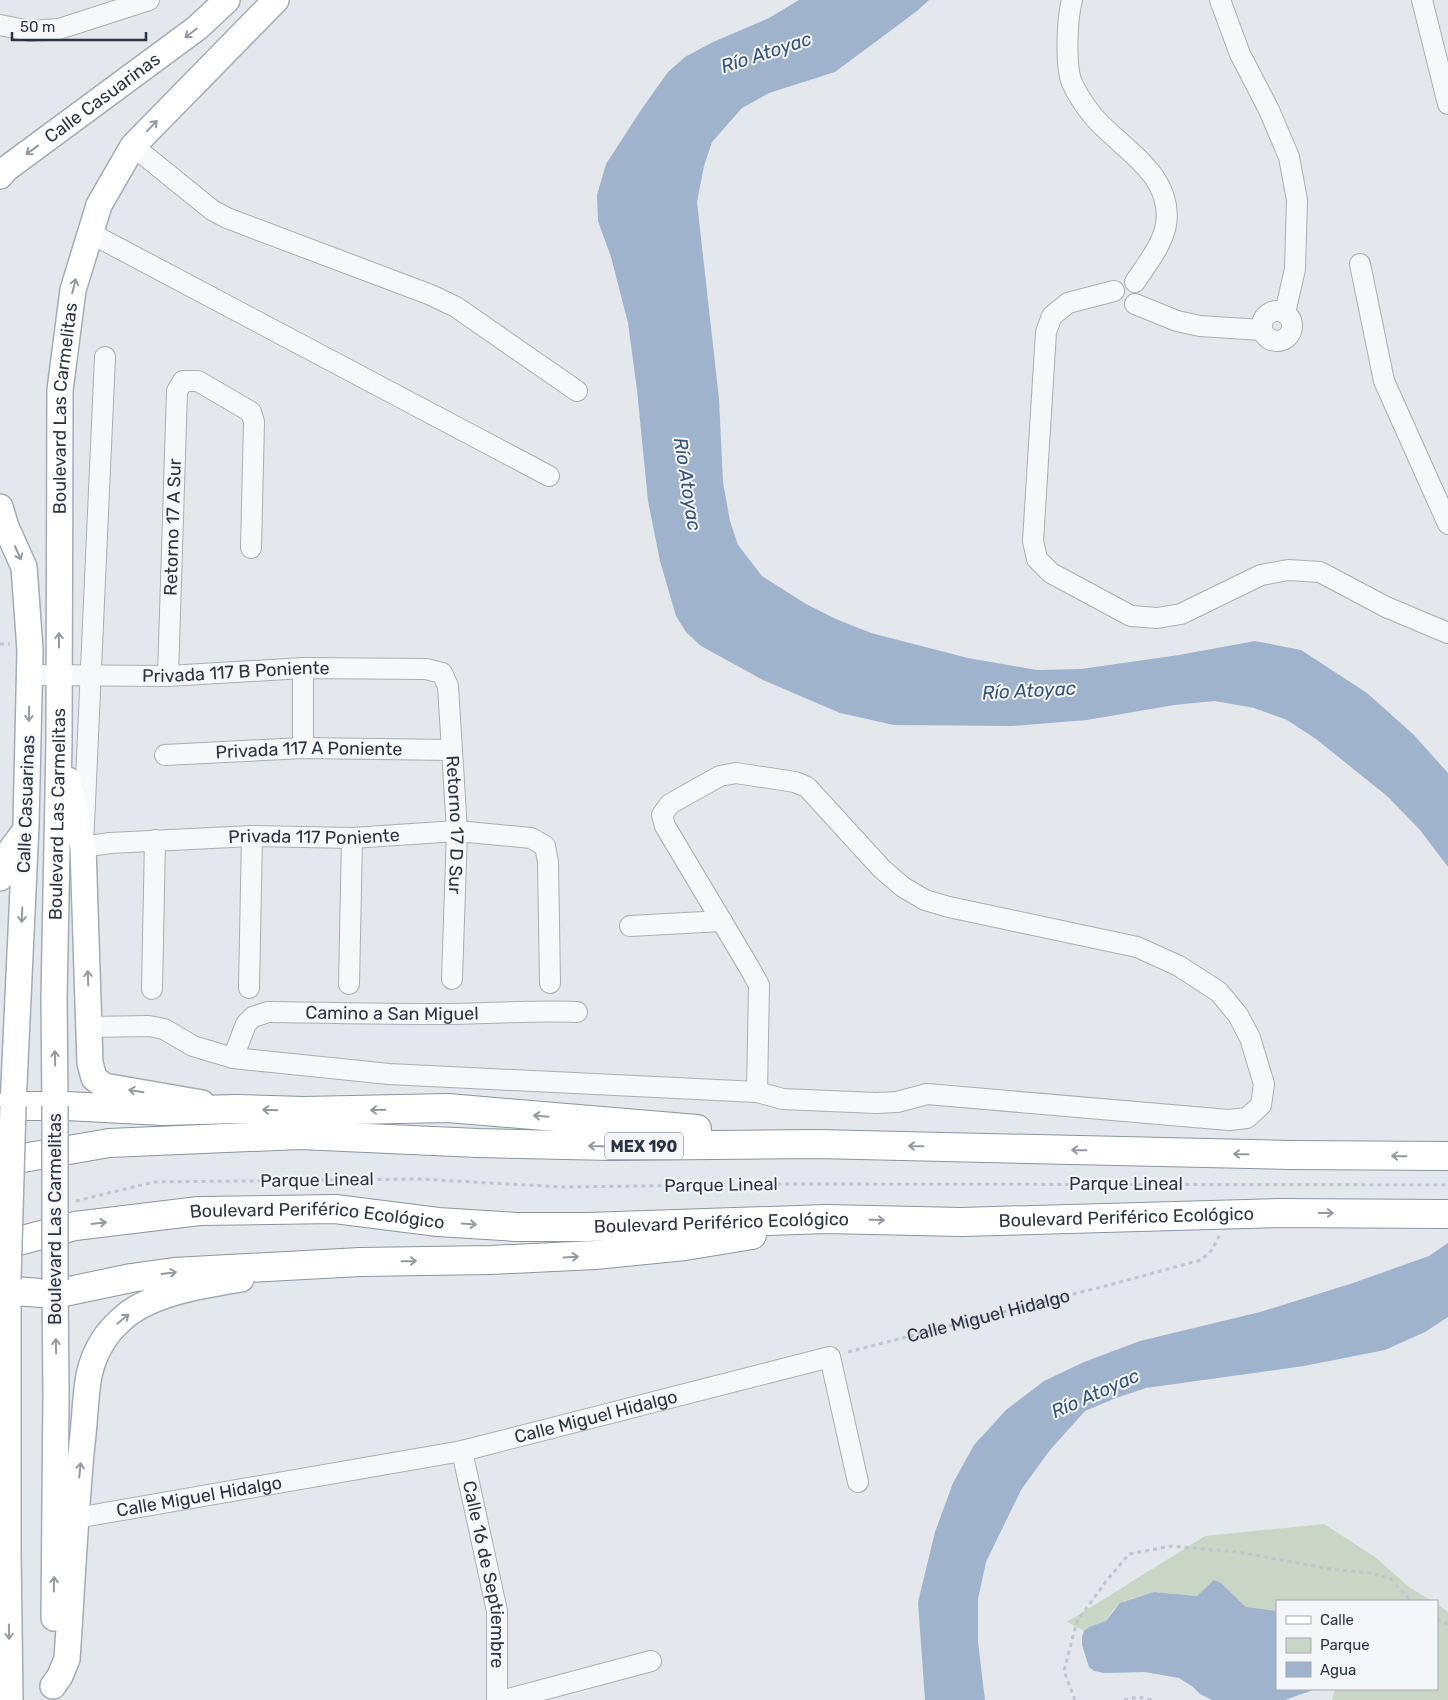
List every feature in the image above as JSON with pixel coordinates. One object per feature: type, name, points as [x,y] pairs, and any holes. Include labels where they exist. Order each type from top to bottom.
[{"type":"highway","points":[[6,1107],[55,1106],[163,1111],[448,1108],[733,1132],[817,1144]]},
{"type":"highway","name":"MEX 190","points":[[0,1162],[109,1143],[300,1135],[478,1143],[612,1146],[817,1144],[1290,1155],[1448,1156]]},
{"type":"highway","name":"Boulevard Periférico Ecológico","points":[[0,1246],[75,1226],[199,1211],[335,1209],[438,1222],[517,1227],[588,1227],[826,1219],[961,1222],[1277,1213],[1448,1214]]},
{"type":"highway","points":[[5,1286],[55,1287],[174,1272],[360,1262],[595,1256],[724,1241],[826,1219]]},
{"type":"main road","name":"Boulevard Las Carmelitas","points":[[53,1693],[56,1395],[54,998],[59,742],[60,390],[72,290],[99,205],[132,146],[276,0]]},
{"type":"main road","points":[[225,2],[233,6],[242,16],[242,26],[233,45]]},
{"type":"main road","name":"Calle Casuarinas","points":[[2,171],[197,28],[225,2]]},
{"type":"main road","name":"Calle Casuarinas","points":[[2,520],[24,567],[28,608],[30,675],[25,830],[6,1107]]},
{"type":"main road","points":[[59,742],[83,847],[90,1063],[94,1078],[104,1086],[236,1109]]},
{"type":"main road","points":[[0,878],[7,854],[25,830]]},
{"type":"main road","points":[[6,1107],[2,1549],[10,1700]]},
{"type":"main road","points":[[53,1693],[67,1659],[78,1482],[90,1372],[101,1344],[109,1332],[122,1318],[138,1308],[167,1295],[202,1285],[360,1262]]},
{"type":"street","points":[[0,25],[30,32],[59,29],[149,0]]},
{"type":"street","points":[[1072,0],[1067,60],[1072,82],[1093,116],[1152,172],[1160,187],[1166,207],[1166,225],[1161,240],[1135,282]]},
{"type":"street","points":[[1135,304],[1176,321],[1200,326],[1262,330],[1264,318],[1268,313],[1273,311],[1285,313],[1295,270],[1297,210],[1289,157],[1269,110],[1240,54],[1220,0]]},
{"type":"street","points":[[1422,0],[1448,104]]},
{"type":"street","points":[[132,146],[212,210],[226,218],[431,295],[456,307],[577,391]]},
{"type":"street","points":[[90,233],[549,476]]},
{"type":"street","points":[[1360,264],[1384,382],[1448,524]]},
{"type":"street","points":[[1127,280],[1135,282],[1140,289],[1140,297],[1135,304],[1125,307],[1116,301],[1114,291],[1118,283],[1127,280]]},
{"type":"street","points":[[1114,291],[1068,303],[1052,316],[1046,332],[1033,541],[1037,559],[1050,573],[1131,616],[1157,618],[1181,614],[1261,575],[1288,570],[1320,572],[1386,607],[1448,634]]},
{"type":"street","points":[[83,847],[105,357]]},
{"type":"street","name":"Retorno 17 A Sur","points":[[168,676],[177,391],[183,381],[198,381],[250,412],[254,422],[251,548]]},
{"type":"street","points":[[303,668],[303,748]]},
{"type":"street","name":"Privada 117 B Poniente","points":[[30,675],[168,676],[303,668],[426,669],[442,673]]},
{"type":"street","name":"Retorno 17 D Sur","points":[[442,673],[448,686],[457,831],[452,978]]},
{"type":"street","name":"Privada 117 A Poniente","points":[[165,755],[303,748],[451,750]]},
{"type":"street","points":[[90,1027],[149,1026],[164,1028],[193,1046],[233,1058],[389,1074],[757,1092],[783,1099],[876,1103],[897,1102],[927,1094],[1229,1120],[1247,1118],[1261,1105],[1264,1084],[1250,1038],[1238,1015],[1219,992],[1179,966],[1137,947],[949,907],[925,900],[903,887],[882,870],[807,786],[795,782],[736,774],[720,776],[670,804],[662,815],[665,826],[759,985],[757,1092]]},
{"type":"street","name":"Privada 117 Poniente","points":[[83,847],[155,840],[252,836],[352,838],[457,831],[531,838],[544,846],[548,862],[550,984]]},
{"type":"street","points":[[249,988],[252,836]]},
{"type":"street","points":[[349,984],[352,838]]},
{"type":"street","points":[[152,989],[155,840]]},
{"type":"street","points":[[630,926],[722,922]]},
{"type":"street","name":"Camino a San Miguel","points":[[233,1058],[246,1024],[253,1017],[268,1012],[440,1014],[516,1013],[542,1010],[577,1012]]},
{"type":"street","points":[[830,1357],[858,1482]]},
{"type":"street","name":"Calle Miguel Hidalgo","points":[[76,1518],[462,1451],[830,1357]]},
{"type":"street","name":"Calle 16 de Septiembre","points":[[462,1451],[497,1611],[497,1700]]},
{"type":"street","points":[[505,1700],[651,1661]]},
{"type":"path","name":"Parque Lineal","points":[[67,1204],[154,1182],[419,1179],[563,1187],[786,1184],[1448,1185]]},
{"type":"path","name":"Calle Miguel Hidalgo","points":[[830,1357],[1201,1260],[1212,1250],[1219,1239],[1222,1215]]},
{"type":"path","points":[[1075,1700],[1064,1671],[1077,1620],[1129,1554],[1172,1546],[1238,1552],[1330,1569],[1371,1573],[1390,1579],[1409,1600]]},
{"type":"path","points":[[1124,1700],[1138,1696],[1153,1700]]},
{"type":"green space","points":[[1324,1524],[1375,1557],[1409,1587],[1430,1600],[1276,1600],[1276,1611],[1274,1611],[1246,1607],[1221,1583],[1197,1596],[1154,1592],[1124,1601],[1113,1610],[1106,1621],[1089,1627],[1084,1631],[1067,1622],[1205,1536]]},
{"type":"green space","points":[[1438,1605],[1448,1612],[1448,1700],[1332,1700],[1335,1690],[1438,1690]]},
{"type":"water","name":"Río Atoyac","points":[[799,0],[929,0],[835,72],[769,93],[742,108],[712,142],[704,166],[697,202],[719,399],[723,482],[730,521],[738,545],[762,576],[806,604],[836,619],[871,633],[968,658],[1037,670],[1081,669],[1179,655],[1255,641],[1301,650],[1367,693],[1414,735],[1448,773],[1448,867],[1420,830],[1387,796],[1316,739],[1287,720],[1254,708],[1215,701],[1174,705],[1087,720],[1013,726],[894,725],[840,713],[763,680],[701,646],[686,632],[676,616],[660,561],[648,501],[628,323],[611,257],[598,221],[597,195],[606,164],[668,72],[685,57],[713,42],[769,18]]},
{"type":"water","name":"Río Atoyac","points":[[1448,1243],[1448,1317],[1425,1332],[1385,1350],[1304,1366],[1146,1388],[1085,1411],[1050,1450],[1021,1490],[986,1562],[978,1599],[978,1642],[985,1700],[925,1700],[918,1602],[935,1532],[953,1483],[974,1445],[1006,1410],[1044,1381],[1084,1362],[1140,1341],[1260,1312],[1353,1283],[1429,1256]]},
{"type":"water","points":[[1214,1580],[1221,1583],[1246,1607],[1276,1611],[1276,1690],[1313,1690],[1285,1700],[1212,1700],[1200,1694],[1179,1678],[1145,1672],[1105,1673],[1094,1671],[1089,1667],[1082,1645],[1084,1631],[1089,1627],[1106,1621],[1120,1603],[1154,1592],[1197,1596]]}]
